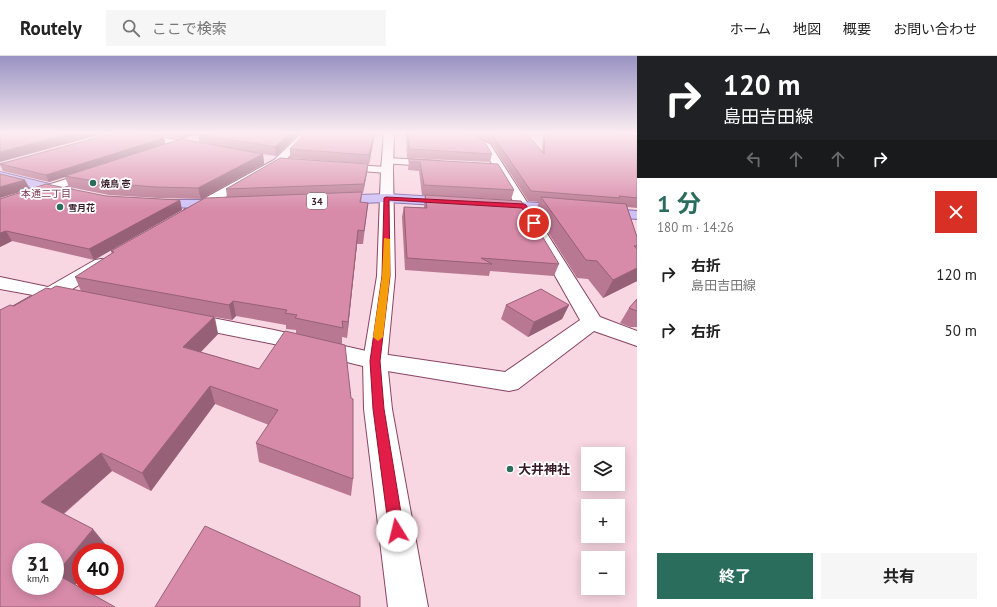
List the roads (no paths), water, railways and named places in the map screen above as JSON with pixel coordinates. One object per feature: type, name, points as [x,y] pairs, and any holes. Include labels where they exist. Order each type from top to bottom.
[{"type":"main road","points":[[2,170],[50,188],[81,196]]},
{"type":"main road","name":"34","points":[[316,201],[386,198],[524,206],[637,215]]},
{"type":"main road","points":[[137,202],[202,205],[238,204]]},
{"type":"street","points":[[174,221],[281,159]]},
{"type":"street","points":[[388,159],[386,198],[386,276],[375,361],[378,409],[408,607]]},
{"type":"street","points":[[495,159],[592,322],[637,339]]},
{"type":"street","points":[[263,160],[293,164]]},
{"type":"street","points":[[324,166],[448,165]]},
{"type":"street","points":[[485,167],[500,168]]},
{"type":"street","points":[[0,205],[107,169]]},
{"type":"street","points":[[0,323],[112,258]]},
{"type":"street","points":[[0,283],[89,301]]},
{"type":"street","points":[[166,316],[274,337],[375,361],[510,382],[592,322]]},
{"type":"place","name":"焼鳥 壱","points":[[93,183]]},
{"type":"place","name":"雪月花","points":[[60,207]]},
{"type":"place","name":"大井神社","points":[[510,469]]},
{"type":"district","name":"本通二丁目","points":[[46,193]]}]
